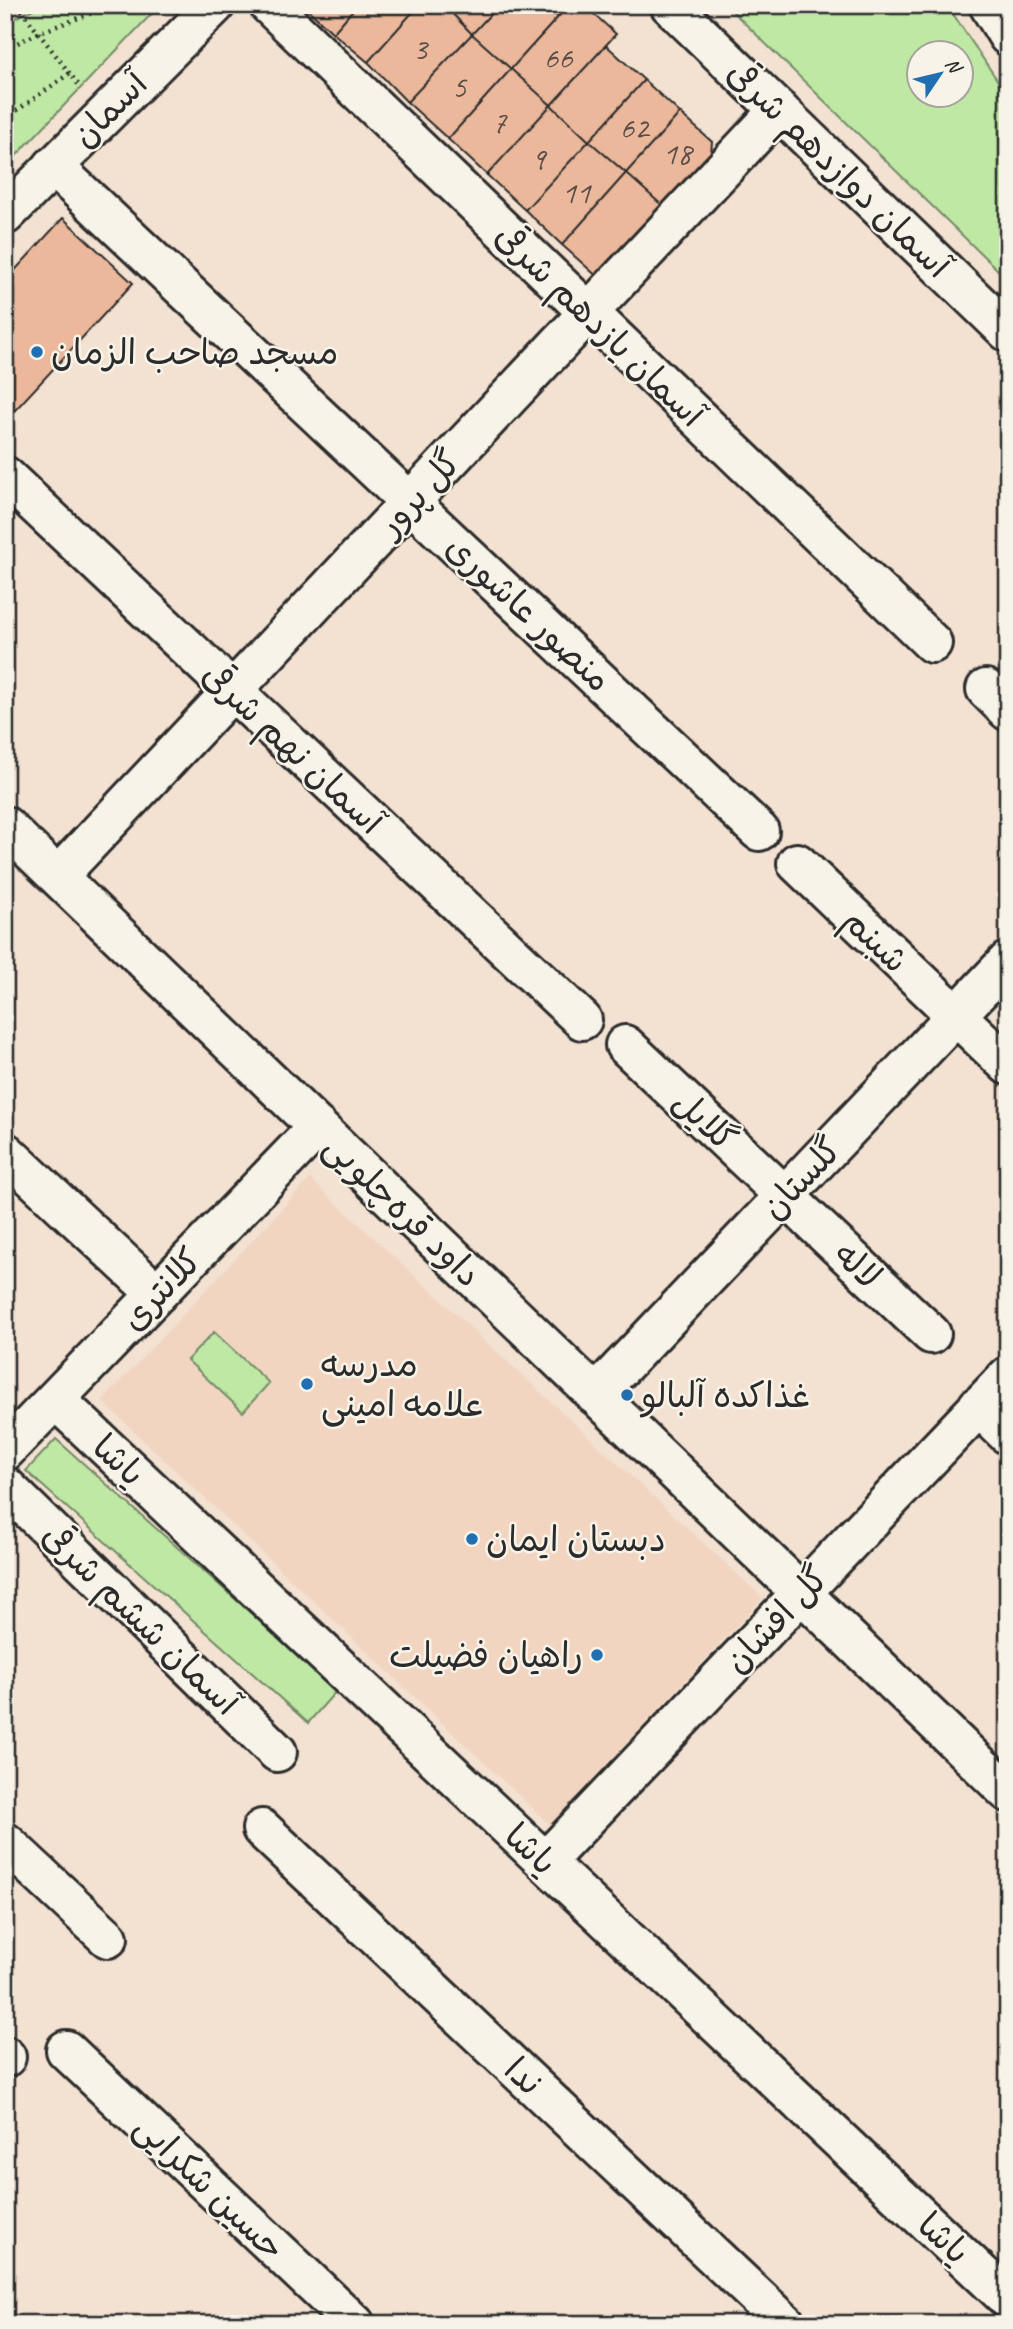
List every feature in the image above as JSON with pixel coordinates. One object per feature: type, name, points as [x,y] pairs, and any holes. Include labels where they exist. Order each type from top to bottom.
[{"type":"main road","name":"آسمان","points":[[5,215],[215,5]]},
{"type":"main road","name":"آسمان یازدهم شرقی","points":[[270,5],[932,643]]},
{"type":"main road","name":"آسمان دوازدهم شرقی","points":[[670,5],[1008,332]]},
{"type":"main road","points":[[989,5],[1008,36]]},
{"type":"main road","name":"گل پرور","points":[[58,876],[779,110]]},
{"type":"main road","name":"منصور عاشوری","points":[[52,166],[759,831]]},
{"type":"main road","name":"آسمان نهم شرقی","points":[[5,475],[582,1020]]},
{"type":"main road","name":"داود قره‌چلویی","points":[[5,826],[1008,1792]]},
{"type":"main road","name":"شبنم","points":[[797,863],[1008,1065]]},
{"type":"main road","name":"گلستان","points":[[594,1395],[1008,961]]},
{"type":"main road","name":"گلایل","points":[[625,1045],[785,1195]]},
{"type":"main road","name":"کلانتری","points":[[5,1451],[317,1127]]},
{"type":"main road","points":[[5,1152],[156,1294]]},
{"type":"main road","name":"لاله","points":[[785,1195],[931,1334]]},
{"type":"main road","name":"گل افشان","points":[[545,1862],[1008,1376]]},
{"type":"main road","name":"یاشا","points":[[55,1399],[1008,2299]]},
{"type":"main road","points":[[978,1406],[1008,1434]]},
{"type":"main road","name":"آسمان ششم شرقی","points":[[5,1486],[277,1752]]},
{"type":"main road","name":"ندا","points":[[262,1829],[786,2324]]},
{"type":"main road","points":[[5,1842],[108,1938]]},
{"type":"main road","name":"حسین شکرایی","points":[[66,2050],[355,2324]]},
{"type":"path","points":[[17,5],[102,116]]},
{"type":"path","points":[[5,48],[114,5]]},
{"type":"path","points":[[5,119],[69,73]]},
{"type":"shaded area","points":[[310,1179],[763,1598],[550,1825],[102,1401]]},
{"type":"green space","points":[[41,5],[160,5],[11,161],[5,155],[5,23]]},
{"type":"green space","points":[[726,5],[947,5],[969,38],[904,38],[904,108],[974,108],[974,45],[1008,96],[1008,280]]},
{"type":"green space","points":[[214,1332],[269,1383],[243,1412],[187,1360]]},
{"type":"green space","points":[[56,1439],[337,1690],[308,1723],[26,1471]]},
{"type":"building","points":[[303,5],[357,5],[333,33]]},
{"type":"building","points":[[357,5],[419,5],[368,62],[333,33]]},
{"type":"building","points":[[419,5],[444,5],[472,34],[407,102],[368,62]]},
{"type":"building","points":[[444,5],[499,5],[472,34]]},
{"type":"building","points":[[499,5],[545,5],[558,17],[511,69],[472,34]]},
{"type":"building","points":[[569,5],[584,5],[616,34],[551,105],[511,69]]},
{"type":"building","points":[[472,34],[511,69],[448,139],[407,102]]},
{"type":"building","points":[[606,45],[644,80],[589,141],[551,105]]},
{"type":"building","points":[[511,69],[551,105],[487,175],[448,139]]},
{"type":"building","points":[[644,80],[680,113],[626,173],[589,141]]},
{"type":"building","points":[[551,105],[589,141],[525,210],[487,175]]},
{"type":"building","points":[[680,113],[712,142],[710,164],[665,208],[626,173]]},
{"type":"building","points":[[589,141],[626,173],[562,245],[525,210]]},
{"type":"building","points":[[626,173],[665,208],[600,279],[562,245]]},
{"type":"building","name":"مسجد صاحب الزمان","points":[[63,218],[133,283],[5,421],[5,281]]},
{"type":"place","name":"مسجد صاحب الزمان","points":[[37,352]]},
{"type":"place","name":"مدرسه علامه امینی","points":[[307,1384]]},
{"type":"place","name":"غذاکده آلبالو","points":[[627,1395]]},
{"type":"place","name":"دبستان ایمان","points":[[472,1539]]},
{"type":"place","name":"راهیان فضیلت","points":[[597,1655]]}]
